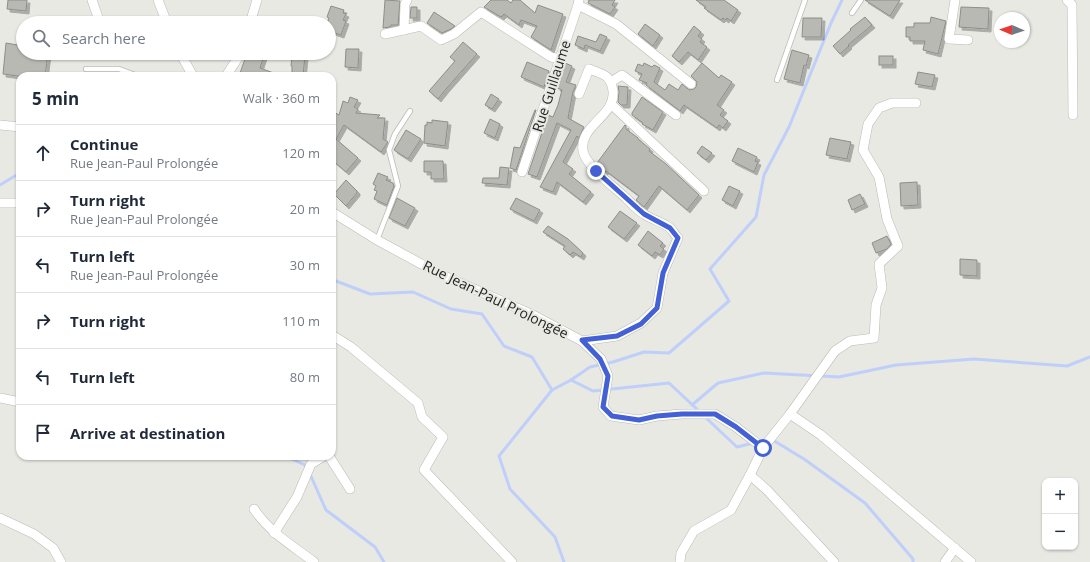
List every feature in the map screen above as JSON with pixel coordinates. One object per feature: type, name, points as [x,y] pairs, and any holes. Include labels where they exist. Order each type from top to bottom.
[{"type":"street","points":[[92,0],[98,16]]},
{"type":"street","points":[[158,0],[164,16]]},
{"type":"street","points":[[252,16],[257,0]]},
{"type":"street","points":[[404,30],[405,4],[407,0]]},
{"type":"street","points":[[955,0],[949,39],[968,40]]},
{"type":"street","points":[[1067,0],[1072,5],[1073,115]]},
{"type":"street","points":[[578,2],[616,24],[691,84]]},
{"type":"street","name":"Rue Guillaume","points":[[522,172],[578,2]]},
{"type":"street","points":[[385,34],[421,26],[441,40],[454,34],[481,12],[551,57],[560,59]]},
{"type":"street","points":[[184,60],[191,72]]},
{"type":"street","points":[[228,72],[236,60]]},
{"type":"street","points":[[579,94],[589,69],[609,77],[614,96],[612,105],[588,132],[584,139],[583,149],[585,157],[596,171],[644,214],[670,228],[678,238],[663,273],[657,308],[641,324],[617,336],[582,340]]},
{"type":"street","points":[[611,82],[622,75],[676,115]]},
{"type":"street","points":[[680,562],[681,553],[694,531],[731,510],[763,448],[790,414],[834,351],[850,341],[874,338],[876,305],[882,288],[879,264],[898,246],[887,219],[879,178],[863,150],[868,124],[879,108],[892,103],[916,103]]},
{"type":"street","points":[[612,105],[704,191]]},
{"type":"street","points":[[0,125],[16,127]]},
{"type":"street","points":[[0,203],[16,203]]},
{"type":"street","name":"Rue Jean-Paul Prolongée","points":[[336,214],[377,240],[438,273],[531,314],[582,340],[600,359],[608,376],[603,407],[612,416],[639,420],[657,416],[682,414],[715,414],[736,427],[763,448]]},
{"type":"street","points":[[336,338],[351,348],[418,403],[422,417],[443,436],[424,470],[512,562]]},
{"type":"street","points":[[0,398],[16,401]]},
{"type":"street","points":[[790,414],[821,435],[971,562]]},
{"type":"street","points":[[274,533],[297,497],[311,464],[318,460]]},
{"type":"street","points":[[332,460],[350,489]]},
{"type":"street","points":[[750,475],[767,490],[834,562]]},
{"type":"street","points":[[254,509],[258,516],[274,533],[314,562]]},
{"type":"street","points":[[0,518],[34,534],[53,548],[61,562]]},
{"type":"street","points":[[945,562],[955,548]]},
{"type":"lane","points":[[777,80],[805,0]]},
{"type":"lane","points":[[852,13],[861,0]]},
{"type":"lane","points":[[86,69],[119,69],[127,72]]},
{"type":"lane","points":[[377,240],[398,186],[389,150],[396,134],[410,111]]},
{"type":"building","points":[[8,0],[27,0],[26,11],[7,9]]},
{"type":"building","points":[[385,0],[400,1],[398,25],[391,25],[390,27],[383,28]]},
{"type":"building","points":[[491,0],[507,0],[511,3],[513,0],[520,0],[535,13],[538,5],[563,14],[551,50],[531,37],[537,26],[521,20],[519,25],[504,14],[501,17],[484,7]]},
{"type":"building","points":[[589,0],[615,0],[612,5],[615,7],[610,14],[588,3]]},
{"type":"building","points":[[696,0],[724,0],[738,10],[731,21],[727,18],[726,20],[723,18],[721,20],[704,8],[706,7]]},
{"type":"building","points":[[865,0],[900,0],[890,16]]},
{"type":"building","points":[[331,6],[344,10],[343,13],[346,14],[343,20],[346,21],[341,35],[336,33],[336,16],[327,16]]},
{"type":"building","points":[[411,7],[417,7],[417,18],[410,18]]},
{"type":"building","points":[[961,7],[989,8],[988,29],[959,27]]},
{"type":"building","points":[[434,12],[455,26],[442,33],[427,23]]},
{"type":"building","points":[[865,17],[872,25],[848,45],[849,46],[840,54],[833,46]]},
{"type":"building","points":[[931,17],[946,21],[938,54],[923,50],[925,41],[910,41],[910,37],[906,37],[906,27],[914,27],[914,23],[930,23]]},
{"type":"building","points":[[803,18],[822,18],[821,37],[802,37]]},
{"type":"building","points":[[645,24],[660,35],[653,46],[638,34]]},
{"type":"building","points":[[694,26],[701,32],[698,36],[702,39],[700,42],[707,47],[698,60],[688,52],[679,62],[672,56]]},
{"type":"building","points":[[600,34],[607,37],[600,51],[585,45],[584,49],[575,45],[578,36],[596,42]]},
{"type":"building","points":[[463,42],[477,54],[438,99],[429,91],[455,61],[450,57]]},
{"type":"building","points":[[6,43],[16,45],[16,60],[47,60],[46,72],[16,72],[16,76],[3,74]]},
{"type":"building","points":[[346,49],[359,49],[358,68],[345,67]]},
{"type":"building","points":[[792,50],[809,55],[806,66],[804,65],[800,83],[784,79]]},
{"type":"building","points":[[879,56],[893,56],[893,65],[879,65]]},
{"type":"building","points":[[245,60],[263,60],[260,68],[271,72],[240,72]]},
{"type":"building","points":[[292,60],[305,60],[303,72],[292,72]]},
{"type":"building","points":[[527,62],[549,71],[544,87],[521,77]]},
{"type":"building","points":[[565,63],[572,66],[566,82],[576,85],[573,92],[568,118],[584,127],[579,138],[577,136],[563,162],[573,169],[569,174],[591,192],[583,202],[557,182],[553,192],[540,187],[571,130],[557,123],[537,177],[528,174],[548,115],[553,117],[558,105],[562,90],[557,88]]},
{"type":"building","points":[[644,63],[652,67],[654,65],[660,68],[654,82],[665,90],[669,84],[678,90],[682,84],[690,90],[694,89],[697,82],[691,76],[702,63],[719,78],[721,75],[732,82],[717,105],[724,110],[720,115],[728,121],[723,128],[719,125],[717,128],[684,105],[680,111],[646,85],[647,83],[639,80],[642,74],[635,71],[638,64],[643,66]]},
{"type":"building","points":[[918,72],[935,75],[932,87],[915,84]]},
{"type":"building","points":[[618,86],[628,87],[627,105],[621,105],[618,102]]},
{"type":"building","points":[[491,94],[499,99],[492,109],[485,105]]},
{"type":"building","points":[[350,97],[358,100],[354,107],[358,109],[356,113],[380,115],[377,118],[385,118],[383,139],[388,142],[381,152],[344,125],[336,139],[336,113],[339,115],[343,101],[348,103]]},
{"type":"building","points":[[642,97],[663,112],[653,130],[642,124],[643,123],[632,115]]},
{"type":"building","points":[[535,110],[516,170],[510,168],[514,147],[520,148]]},
{"type":"building","points":[[490,119],[500,124],[495,138],[484,133]]},
{"type":"building","points":[[432,120],[448,122],[445,146],[424,143],[425,125],[427,125],[427,122],[432,123]]},
{"type":"building","points":[[625,125],[626,129],[650,149],[649,151],[666,164],[699,195],[687,210],[659,186],[644,207],[636,200],[639,196],[606,171],[605,172],[597,163]]},
{"type":"building","points":[[406,130],[421,139],[408,159],[394,150]]},
{"type":"building","points":[[830,138],[851,142],[847,159],[826,155]]},
{"type":"building","points":[[336,139],[358,158],[346,172],[336,163]]},
{"type":"building","points":[[702,146],[712,153],[706,160],[697,153]]},
{"type":"building","points":[[738,148],[757,157],[755,161],[758,162],[754,172],[732,161]]},
{"type":"building","points":[[424,161],[443,161],[444,179],[431,179],[431,172],[424,172]]},
{"type":"building","points":[[500,167],[509,168],[507,185],[482,183],[483,178],[499,178]]},
{"type":"building","points":[[378,173],[388,177],[386,180],[393,183],[394,186],[387,205],[374,199],[377,191],[374,190],[376,186],[373,184]]},
{"type":"building","points":[[346,180],[357,191],[357,193],[346,206],[336,196],[336,192]]},
{"type":"building","points":[[917,182],[918,205],[901,206],[900,183]]},
{"type":"building","points":[[729,186],[740,191],[733,206],[722,200]]},
{"type":"building","points":[[860,194],[865,204],[852,210],[848,200]]},
{"type":"building","points":[[397,198],[415,208],[405,226],[389,218]]},
{"type":"building","points":[[516,198],[540,210],[534,221],[510,209]]},
{"type":"building","points":[[620,211],[637,223],[624,239],[608,227]]},
{"type":"building","points":[[548,226],[568,239],[583,253],[581,257],[573,252],[570,255],[563,249],[565,246],[543,232]]},
{"type":"building","points":[[648,231],[663,243],[660,246],[664,249],[660,255],[655,252],[652,256],[638,245]]},
{"type":"building","points":[[887,236],[891,244],[887,249],[876,253],[872,243]]},
{"type":"building","points":[[960,259],[977,260],[977,276],[960,275]]},
{"type":"waterway","points":[[564,562],[555,537],[510,489],[499,456],[552,390],[571,380],[590,367],[613,362],[644,352],[669,353],[729,301],[710,269],[756,217],[764,175],[789,127],[831,23],[842,0]]},
{"type":"waterway","points":[[0,185],[16,175]]},
{"type":"waterway","points":[[336,281],[370,294],[413,292],[451,309],[482,314],[504,346],[532,357],[552,390]]},
{"type":"waterway","points":[[692,405],[718,383],[764,373],[839,377],[896,365],[974,359],[1067,366],[1090,357]]},
{"type":"waterway","points":[[571,380],[593,391],[669,383],[699,411]]},
{"type":"waterway","points":[[704,416],[737,447],[766,440]]},
{"type":"waterway","points":[[771,439],[804,459],[865,503],[913,559],[913,562]]},
{"type":"waterway","points":[[294,460],[305,465],[307,469]]},
{"type":"waterway","points":[[310,474],[326,510],[375,547],[384,562]]},
{"type":"route","points":[[596,171],[644,214],[670,228],[678,238],[663,273],[657,308],[641,324],[617,336],[582,340],[600,359],[608,376],[603,407],[612,416],[639,420],[657,416],[682,414],[715,414],[736,427],[763,448]]}]
